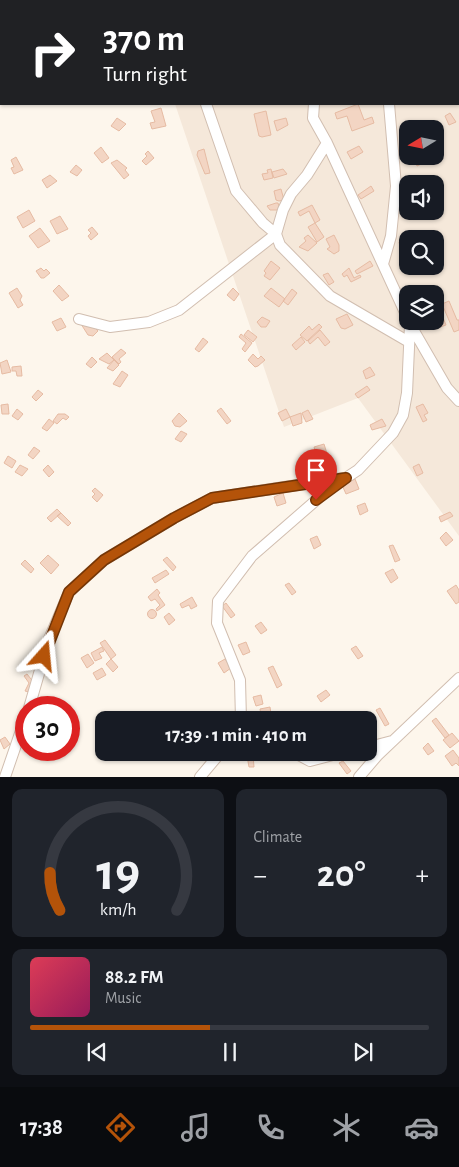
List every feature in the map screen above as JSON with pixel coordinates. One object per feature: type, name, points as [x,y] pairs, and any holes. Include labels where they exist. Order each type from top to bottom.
[{"type":"street","points":[[206,105],[236,191],[263,223],[276,234],[280,245],[330,296],[409,342]]},
{"type":"street","points":[[314,105],[313,118],[327,143],[399,300]]},
{"type":"street","points":[[383,264],[391,236],[396,186],[389,105]]},
{"type":"street","points":[[79,319],[110,326],[149,322],[179,310],[276,234],[283,210],[291,194],[307,176],[327,143]]},
{"type":"street","points":[[240,711],[240,680],[217,623],[218,602],[252,556],[329,489],[358,470],[393,433],[403,415],[409,330]]},
{"type":"street","points":[[414,330],[447,388],[459,401]]},
{"type":"street","points":[[33,696],[50,640],[69,592],[104,560],[174,518],[212,498],[346,478]]},
{"type":"street","points":[[359,777],[393,741],[459,678]]},
{"type":"street","points":[[377,745],[393,741]]},
{"type":"street","points":[[5,777],[15,748]]},
{"type":"street","points":[[200,777],[213,761]]},
{"type":"shaded area","points":[[175,105],[459,105],[459,536],[358,398],[284,427]]},
{"type":"building","points":[[358,105],[364,120],[372,117],[374,123],[352,131],[347,116],[337,119],[335,113]]},
{"type":"building","points":[[161,108],[166,126],[152,129],[150,123],[155,122],[151,111]]},
{"type":"building","points":[[266,111],[271,135],[262,137],[259,136],[254,114]]},
{"type":"building","points":[[450,113],[456,122],[449,125],[445,116]]},
{"type":"building","points":[[117,118],[126,124],[119,131],[111,126]]},
{"type":"building","points":[[286,118],[288,125],[277,131],[274,121]]},
{"type":"building","points":[[359,146],[363,152],[351,159],[347,152]]},
{"type":"building","points":[[101,147],[109,158],[102,163],[94,153]]},
{"type":"building","points":[[204,149],[210,173],[205,174],[197,155],[198,151]]},
{"type":"building","points":[[148,151],[154,158],[146,165],[142,161],[147,156],[145,154]]},
{"type":"building","points":[[16,157],[23,170],[14,174],[11,168],[14,167],[11,160]]},
{"type":"building","points":[[117,160],[127,168],[125,170],[129,175],[124,179],[111,163]]},
{"type":"building","points":[[76,165],[82,170],[77,176],[70,172]]},
{"type":"building","points":[[271,169],[273,178],[264,180],[262,174],[268,173],[267,170]]},
{"type":"building","points":[[283,169],[287,174],[274,178],[272,172]]},
{"type":"building","points":[[50,175],[57,181],[47,188],[42,180]]},
{"type":"building","points":[[371,186],[374,191],[361,199],[358,195]]},
{"type":"building","points":[[281,189],[284,200],[279,201],[276,200],[274,191]]},
{"type":"building","points":[[278,203],[280,210],[270,210],[267,206]]},
{"type":"building","points":[[312,205],[320,220],[315,223],[309,211],[300,216],[298,212]]},
{"type":"building","points":[[29,210],[35,221],[23,228],[17,217]]},
{"type":"building","points":[[60,216],[68,229],[57,234],[50,221]]},
{"type":"building","points":[[315,223],[324,237],[317,242],[308,227]]},
{"type":"building","points":[[92,227],[98,234],[91,240],[88,236],[91,233],[88,230]]},
{"type":"building","points":[[40,228],[50,241],[38,248],[29,236]]},
{"type":"building","points":[[308,235],[317,243],[308,251],[299,247],[306,241],[304,238]]},
{"type":"building","points":[[334,235],[339,245],[339,251],[334,254],[327,249],[330,247],[326,239]]},
{"type":"building","points":[[271,261],[280,268],[270,280],[264,276],[266,273],[264,271]]},
{"type":"building","points":[[370,261],[373,266],[357,274],[355,271]]},
{"type":"building","points":[[41,268],[44,271],[46,269],[50,273],[44,278],[41,278],[36,271]]},
{"type":"building","points":[[349,268],[354,278],[360,275],[361,277],[351,282],[347,275],[344,277],[342,274]]},
{"type":"building","points":[[328,273],[334,282],[329,285],[323,275]]},
{"type":"building","points":[[59,285],[69,296],[62,301],[53,291]]},
{"type":"building","points":[[17,288],[22,296],[20,300],[23,305],[18,308],[9,293]]},
{"type":"building","points":[[233,288],[239,294],[234,301],[227,295]]},
{"type":"building","points":[[271,288],[285,299],[279,307],[264,296]]},
{"type":"building","points":[[292,289],[297,293],[288,305],[283,301]]},
{"type":"building","points":[[449,301],[457,320],[459,320],[459,330],[454,332],[444,309],[444,303]]},
{"type":"building","points":[[347,314],[353,325],[345,329],[341,328],[336,319]]},
{"type":"building","points":[[262,317],[270,321],[266,327],[261,327],[257,322]]},
{"type":"building","points":[[61,318],[66,327],[57,331],[52,322]]},
{"type":"building","points":[[90,323],[98,331],[93,336],[88,335],[81,324]]},
{"type":"building","points":[[319,324],[322,327],[307,341],[300,335],[309,326],[312,330]]},
{"type":"building","points":[[248,330],[257,337],[253,342],[244,335]]},
{"type":"building","points":[[320,330],[330,342],[325,346],[318,337],[310,344],[308,341]]},
{"type":"building","points":[[241,334],[252,343],[245,352],[242,349],[246,343],[239,337]]},
{"type":"building","points":[[301,337],[305,342],[296,350],[292,345]]},
{"type":"building","points":[[203,338],[208,342],[199,352],[195,349]]},
{"type":"building","points":[[121,349],[126,353],[119,359],[121,362],[119,364],[112,357]]},
{"type":"building","points":[[107,353],[114,360],[109,364],[99,359]]},
{"type":"building","points":[[253,354],[258,359],[261,356],[265,360],[255,367],[248,360]]},
{"type":"building","points":[[92,357],[97,362],[91,368],[86,364]]},
{"type":"building","points":[[7,360],[11,372],[2,374],[0,363]]},
{"type":"building","points":[[114,360],[119,365],[113,371],[107,368]]},
{"type":"building","points":[[21,366],[22,376],[17,376],[16,371],[12,371],[12,367]]},
{"type":"building","points":[[370,367],[375,375],[366,379],[363,371]]},
{"type":"building","points":[[122,371],[128,375],[120,387],[113,384]]},
{"type":"building","points":[[367,386],[370,390],[358,398],[355,394]]},
{"type":"building","points":[[38,390],[43,394],[36,401],[32,397]]},
{"type":"building","points":[[8,404],[9,414],[2,414],[1,405]]},
{"type":"building","points":[[423,404],[428,413],[424,415],[427,420],[423,422],[416,407]]},
{"type":"building","points":[[221,408],[231,421],[227,424],[217,411]]},
{"type":"building","points":[[17,409],[23,414],[18,420],[12,416]]},
{"type":"building","points":[[286,409],[290,417],[282,421],[278,413]]},
{"type":"building","points":[[308,410],[313,419],[306,422],[302,413]]},
{"type":"building","points":[[179,413],[187,421],[180,427],[175,426],[172,421]]},
{"type":"building","points":[[301,413],[302,423],[293,426],[290,417]]},
{"type":"building","points":[[58,414],[65,414],[69,417],[66,420],[63,418],[57,424],[53,421]]},
{"type":"building","points":[[49,419],[54,423],[47,431],[42,428]]},
{"type":"building","points":[[382,419],[386,426],[372,430],[370,425]]},
{"type":"building","points":[[181,431],[187,434],[181,442],[175,439]]},
{"type":"building","points":[[324,444],[328,457],[331,456],[333,463],[320,467],[314,447]]},
{"type":"building","points":[[34,447],[40,451],[33,459],[28,455]]},
{"type":"building","points":[[8,456],[16,461],[12,468],[4,463]]},
{"type":"building","points":[[419,464],[423,473],[417,476],[413,467]]},
{"type":"building","points":[[20,465],[28,469],[22,476],[15,472]]},
{"type":"building","points":[[48,465],[54,472],[49,477],[43,470]]},
{"type":"building","points":[[355,479],[359,489],[346,494],[342,485]]},
{"type":"building","points":[[95,488],[103,495],[97,502],[92,497],[95,494],[92,491]]},
{"type":"building","points":[[283,493],[286,503],[277,506],[274,497]]},
{"type":"building","points":[[365,503],[368,511],[360,515],[357,506]]},
{"type":"building","points":[[57,509],[61,513],[51,522],[47,518]]},
{"type":"building","points":[[450,512],[453,516],[441,522],[439,517]]},
{"type":"building","points":[[61,513],[71,523],[68,526],[57,516]]},
{"type":"building","points":[[446,532],[453,540],[446,546],[440,538]]},
{"type":"building","points":[[317,536],[321,545],[314,549],[310,539]]},
{"type":"building","points":[[393,545],[400,560],[395,562],[389,546]]},
{"type":"building","points":[[48,555],[59,565],[51,574],[40,563]]},
{"type":"building","points":[[167,557],[176,567],[173,571],[163,560]]},
{"type":"building","points":[[25,560],[34,569],[31,573],[21,564]]},
{"type":"building","points":[[393,569],[398,578],[391,583],[385,573]]},
{"type":"building","points":[[166,570],[169,574],[155,583],[152,578]]},
{"type":"building","points":[[289,583],[296,592],[292,595],[285,585]]},
{"type":"building","points":[[456,585],[459,590],[459,602],[456,604],[447,591]]},
{"type":"building","points":[[157,589],[160,593],[158,595],[165,605],[157,611],[156,609],[160,605],[155,599],[151,601],[148,597]]},
{"type":"building","points":[[192,597],[197,606],[191,609],[189,605],[182,608],[180,604]]},
{"type":"building","points":[[226,603],[235,615],[231,618],[222,606]]},
{"type":"building","points":[[152,609],[157,614],[152,619],[147,614]]},
{"type":"building","points":[[169,613],[175,620],[169,625],[164,617]]},
{"type":"building","points":[[261,622],[267,630],[261,634],[255,626]]},
{"type":"building","points":[[105,640],[116,655],[111,659],[100,643]]},
{"type":"building","points":[[246,642],[250,652],[243,655],[238,645]]},
{"type":"building","points":[[356,646],[363,656],[358,659],[351,649]]},
{"type":"building","points":[[102,647],[104,651],[99,653],[102,658],[95,661],[91,653]]},
{"type":"building","points":[[88,654],[94,663],[87,668],[81,658]]},
{"type":"building","points":[[111,659],[118,667],[113,672],[106,664]]},
{"type":"building","points":[[225,659],[231,668],[224,673],[218,663]]},
{"type":"building","points":[[273,666],[282,685],[277,688],[268,668]]},
{"type":"building","points":[[102,668],[106,675],[97,680],[93,673]]},
{"type":"building","points":[[27,674],[35,684],[29,692],[25,691],[29,683],[24,676]]},
{"type":"building","points":[[326,690],[330,695],[321,702],[317,696]]},
{"type":"building","points":[[261,695],[263,704],[256,706],[253,697]]},
{"type":"building","points":[[270,707],[271,711],[260,711],[260,709]]},
{"type":"building","points":[[380,708],[389,724],[385,726],[376,710]]},
{"type":"building","points":[[436,718],[449,735],[445,738],[432,721]]},
{"type":"building","points":[[452,733],[459,741],[450,748],[443,740]]},
{"type":"building","points":[[5,737],[10,744],[4,749],[0,740]]},
{"type":"building","points":[[428,743],[434,751],[428,755],[423,748]]},
{"type":"building","points":[[453,750],[459,758],[459,766],[456,763],[452,766],[445,756]]},
{"type":"building","points":[[248,761],[254,761],[254,767],[249,767]]},
{"type":"building","points":[[343,761],[351,771],[347,774],[339,763]]},
{"type":"route","points":[[44,656],[69,592],[104,560],[174,518],[212,498],[346,478],[316,500]]}]
